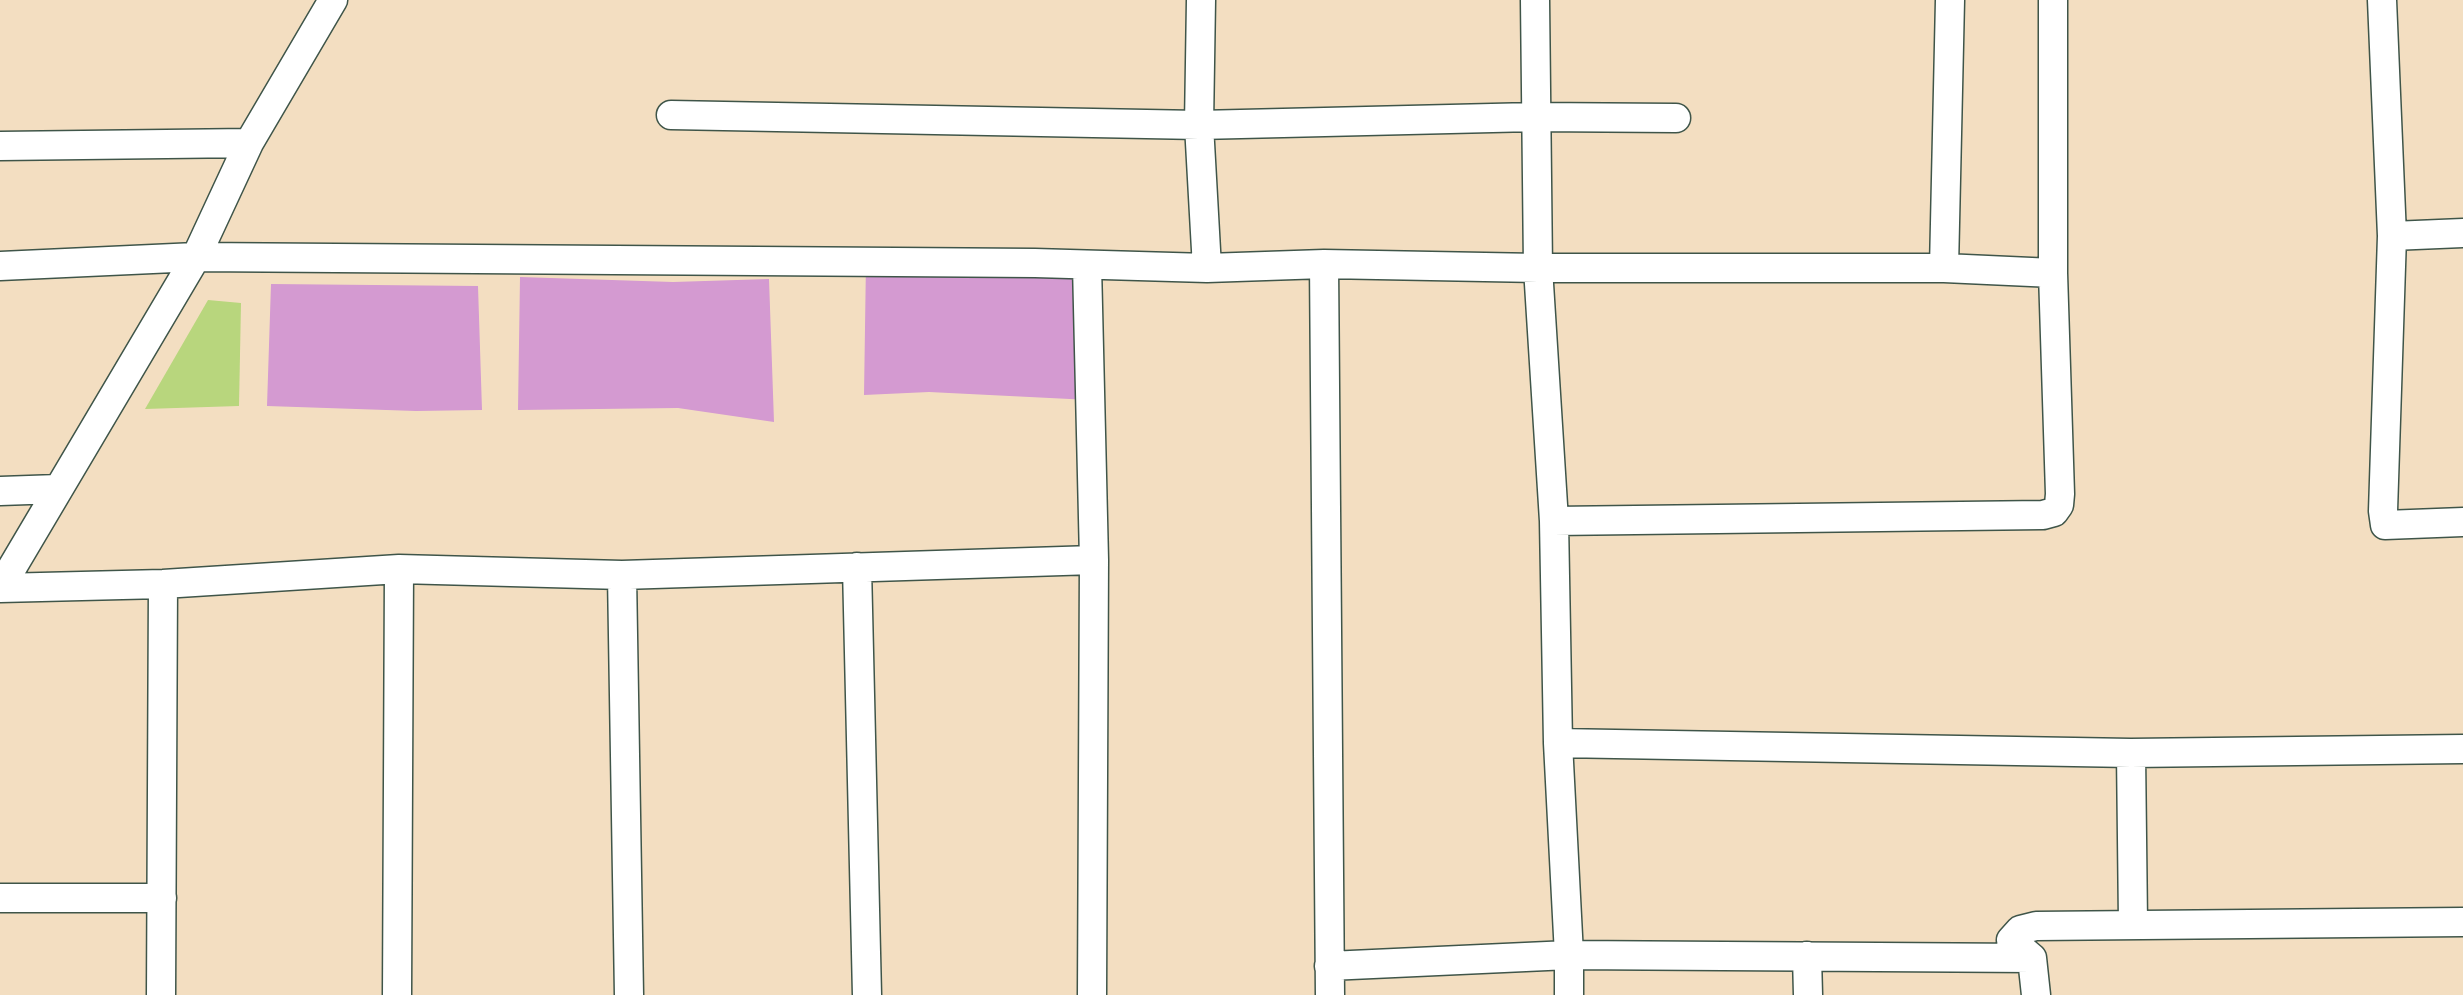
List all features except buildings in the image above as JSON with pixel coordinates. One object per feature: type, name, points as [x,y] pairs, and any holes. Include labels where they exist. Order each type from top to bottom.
[{"type":"street","points":[[333,0],[249,143],[196,257],[0,588],[163,584],[399,569],[622,575],[1094,560]]},
{"type":"street","points":[[1201,0],[1199,125],[1207,268]]},
{"type":"street","points":[[1535,0],[1534,117],[1538,268],[1554,521],[1558,743],[1569,995]]},
{"type":"street","points":[[1944,268],[1950,0]]},
{"type":"street","points":[[1554,521],[2043,515],[2054,512],[2059,505],[2060,494],[2053,273],[2054,0]]},
{"type":"street","points":[[2382,0],[2392,236],[2383,511],[2385,525],[2463,522]]},
{"type":"street","points":[[671,115],[1199,125],[1534,117],[1676,118]]},
{"type":"street","points":[[0,146],[249,143]]},
{"type":"street","points":[[2392,236],[2463,233]]},
{"type":"street","points":[[0,266],[196,257],[1207,268],[1324,264],[1538,268],[1944,268],[2053,273]]},
{"type":"street","points":[[1324,264],[1330,995]]},
{"type":"street","points":[[1088,265],[1094,560],[1092,995]]},
{"type":"street","points":[[0,491],[58,489]]},
{"type":"street","points":[[856,567],[867,995]]},
{"type":"street","points":[[397,995],[399,569]]},
{"type":"street","points":[[622,575],[629,995]]},
{"type":"street","points":[[161,995],[163,584]]},
{"type":"street","points":[[1558,743],[2131,753],[2463,749]]},
{"type":"street","points":[[2131,753],[2133,923]]},
{"type":"street","points":[[0,898],[162,898]]},
{"type":"street","points":[[2036,995],[2032,958],[2012,940],[2020,930],[2036,926],[2133,923],[2463,922]]},
{"type":"street","points":[[1329,966],[1569,955],[2032,958]]},
{"type":"street","points":[[1808,956],[1808,995]]},
{"type":"green space","points":[[208,300],[241,303],[239,406],[145,409]]}]
